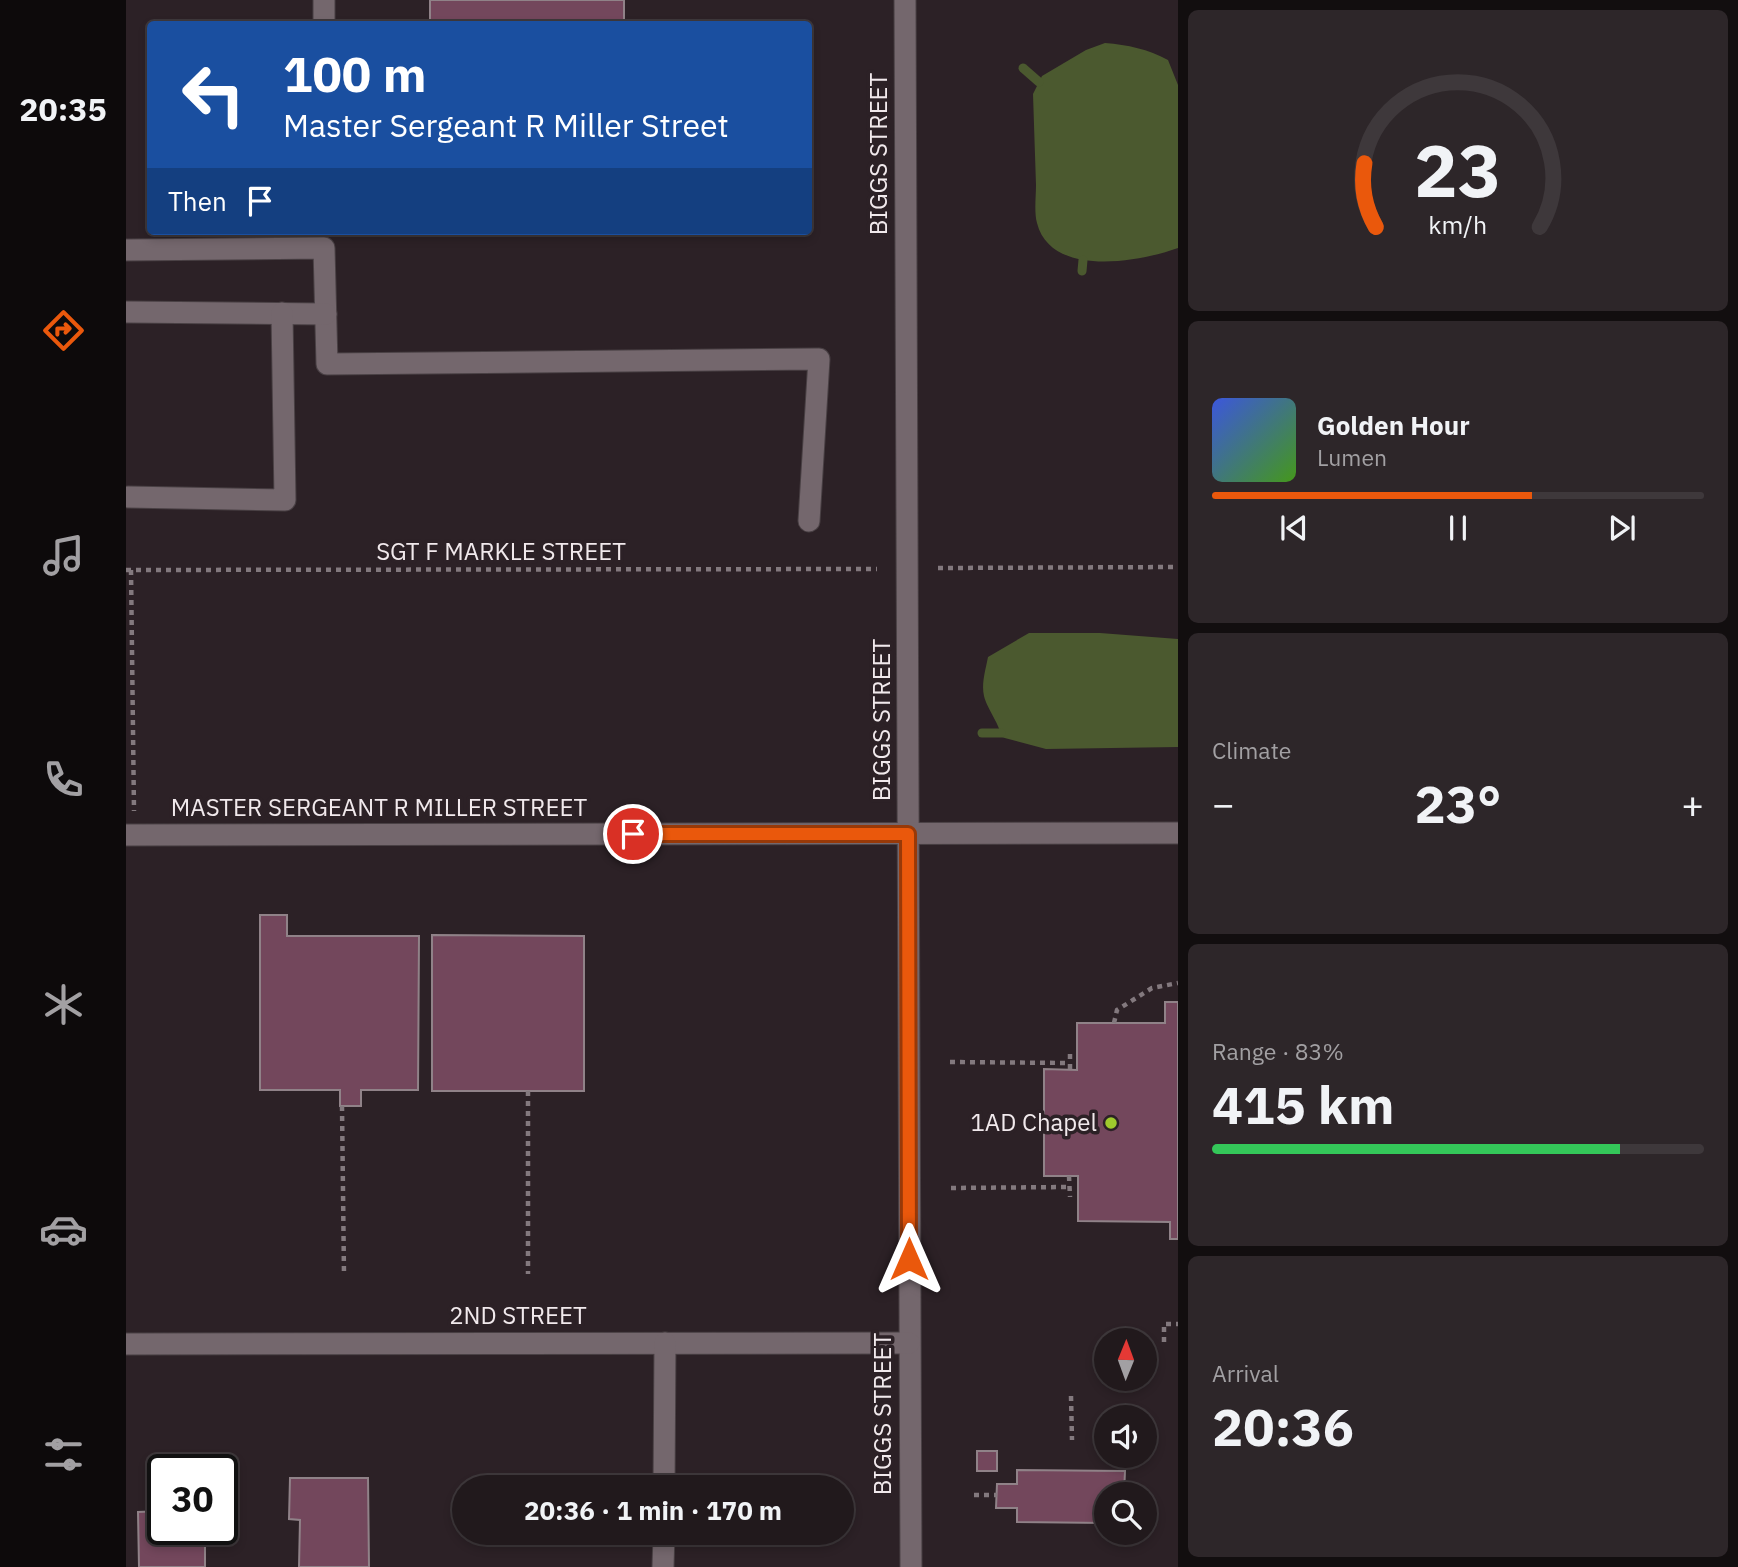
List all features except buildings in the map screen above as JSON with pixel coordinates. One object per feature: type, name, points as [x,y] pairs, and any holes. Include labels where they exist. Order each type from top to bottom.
[{"type":"street","points":[[324,0],[324,21]]},
{"type":"street","name":"BIGGS STREET","points":[[905,0],[911,1567]]},
{"type":"street","points":[[126,250],[324,240],[327,364],[819,359],[809,521]]},
{"type":"street","points":[[126,312],[326,314]]},
{"type":"street","points":[[128,497],[285,500],[282,313]]},
{"type":"street","name":"MASTER SERGEANT R MILLER STREET","points":[[130,835],[1178,833]]},
{"type":"street","points":[[664,1475],[665,1343]]},
{"type":"street","name":"2ND STREET","points":[[126,1344],[909,1343]]},
{"type":"street","points":[[663,1567],[664,1545]]},
{"type":"path","points":[[938,568],[1178,568]]},
{"type":"path","name":"SGT F MARKLE STREET","points":[[129,570],[877,569]]},
{"type":"path","points":[[129,570],[129,672],[133,755],[130,835]]},
{"type":"path","points":[[126,755],[133,755]]},
{"type":"path","points":[[126,788],[133,788]]},
{"type":"path","points":[[1114,1023],[1117,1010],[1152,988],[1178,983]]},
{"type":"path","points":[[1070,1054],[1070,1070]]},
{"type":"path","points":[[950,1062],[1070,1063]]},
{"type":"path","points":[[528,1091],[528,1274]]},
{"type":"path","points":[[342,1106],[344,1275]]},
{"type":"path","points":[[1069,1176],[1070,1197]]},
{"type":"path","points":[[951,1188],[1070,1187]]},
{"type":"path","points":[[1164,1342],[1164,1324],[1178,1324]]},
{"type":"path","points":[[1071,1396],[1072,1440]]},
{"type":"path","points":[[974,1494],[997,1494]]},
{"type":"shaded area","points":[[1105,43],[1138,48],[1168,60],[1178,85],[1178,248],[1120,261],[1077,259],[1059,252],[1045,240],[1037,223],[1035,209],[1033,94],[1042,76],[1086,50]]},
{"type":"shaded area","points":[[1029,633],[1100,633],[1178,639],[1178,747],[1046,749],[1001,737],[983,691],[988,657]]},
{"type":"waterway","points":[[1023,68],[1039,82]]},
{"type":"waterway","points":[[1082,271],[1083,260]]},
{"type":"waterway","points":[[982,733],[1001,733]]},
{"type":"place","name":"1AD Chapel","points":[[1111,1123]]},
{"type":"route","points":[[633,834],[908,834],[909,1259]]}]
